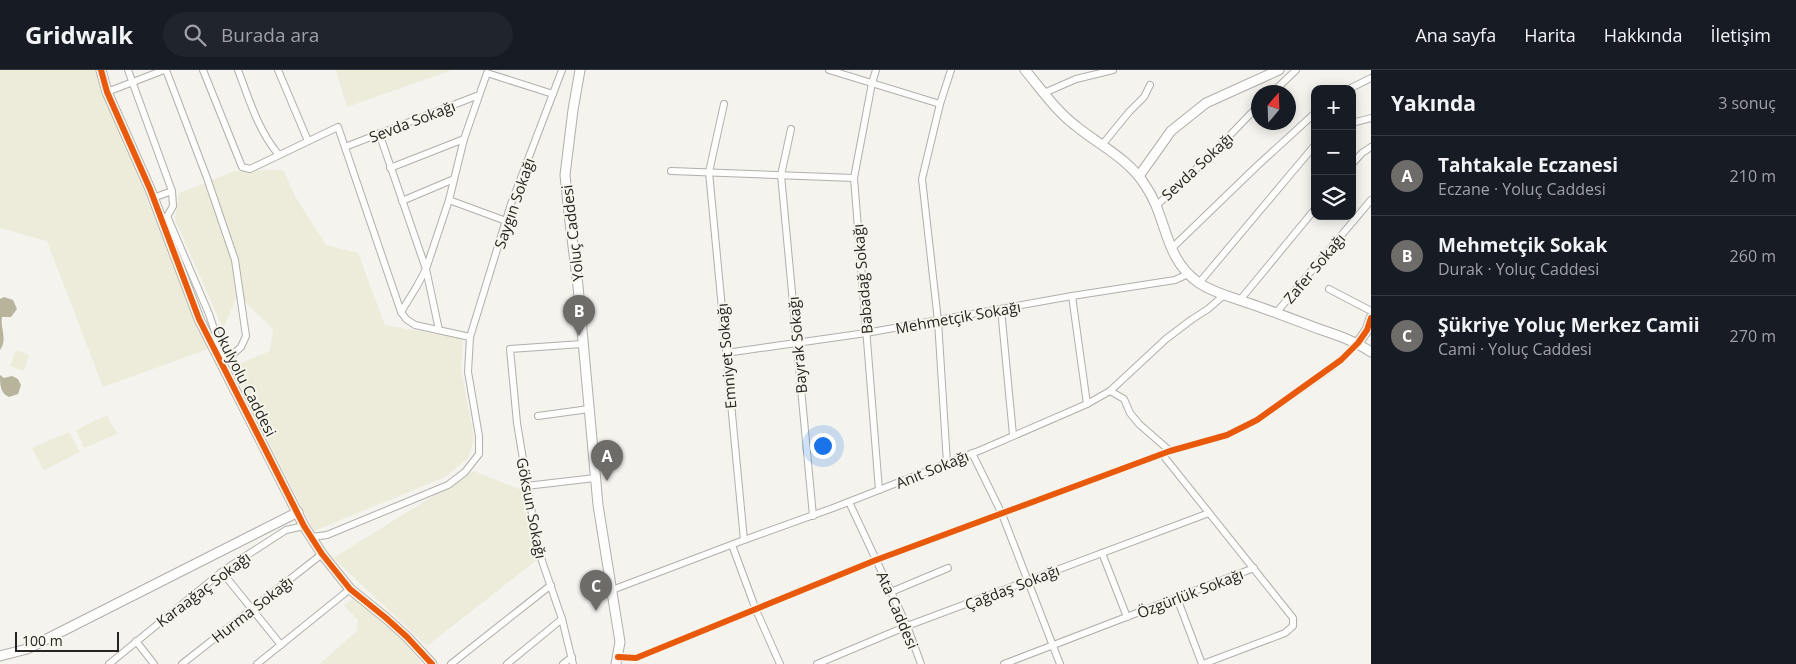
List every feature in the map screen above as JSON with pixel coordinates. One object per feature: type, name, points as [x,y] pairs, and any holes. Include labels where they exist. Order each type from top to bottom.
[{"type":"street","name":"Okulyolu Caddesi","points":[[101,70],[107,92],[153,198],[165,220],[199,319],[224,363],[304,526],[322,554],[350,589],[407,637],[432,664]]},
{"type":"street","points":[[128,70],[172,191],[174,206],[165,220]]},
{"type":"street","points":[[107,92],[165,70],[207,178],[236,260],[246,336],[241,348],[224,363]]},
{"type":"street","points":[[203,70],[242,167],[250,169],[338,127],[401,312],[406,319],[415,325],[470,337]]},
{"type":"street","points":[[238,70],[260,127],[278,154]]},
{"type":"street","points":[[278,70],[308,140]]},
{"type":"street","name":"Saygın Sokağı","points":[[312,537],[327,536],[448,485],[465,472],[479,454],[479,436],[468,372],[470,337],[506,221],[562,70]]},
{"type":"street","name":"Yoluç Caddesi","points":[[580,70],[565,174],[568,214],[578,286],[595,478],[620,642],[617,661]]},
{"type":"street","points":[[829,70],[940,104]]},
{"type":"street","name":"Babadağ Sokağı","points":[[876,70],[854,178],[879,490]]},
{"type":"street","points":[[946,463],[938,321],[922,179],[940,104],[951,70]]},
{"type":"street","points":[[1025,70],[1044,94],[1075,126],[1124,161],[1139,176],[1156,205],[1177,261],[1199,283],[1223,296],[1240,300],[1358,343],[1371,352]]},
{"type":"street","points":[[1044,94],[1076,80],[1113,70]]},
{"type":"street","points":[[1139,176],[1171,131],[1206,104],[1279,70]]},
{"type":"street","points":[[1280,85],[1296,70]]},
{"type":"street","points":[[401,312],[426,269],[449,200],[464,139],[487,71],[553,94]]},
{"type":"street","points":[[1356,86],[1371,78]]},
{"type":"street","points":[[1102,145],[1144,97],[1150,85]]},
{"type":"street","name":"Sevda Sokağı","points":[[345,147],[479,95]]},
{"type":"street","name":"Emniyet Sokağı","points":[[724,104],[709,172],[744,540]]},
{"type":"street","name":"Sevda Sokağı","points":[[1156,205],[1209,157],[1251,113]]},
{"type":"street","points":[[1171,249],[1311,117]]},
{"type":"street","points":[[1356,122],[1371,118]]},
{"type":"street","name":"Bayrak Sokağı","points":[[791,129],[781,175],[813,516]]},
{"type":"street","points":[[379,134],[426,269],[439,330]]},
{"type":"street","points":[[390,168],[464,139]]},
{"type":"street","points":[[1356,160],[1371,147]]},
{"type":"street","points":[[1199,283],[1311,150]]},
{"type":"street","points":[[671,171],[854,178]]},
{"type":"street","points":[[402,201],[454,179]]},
{"type":"street","points":[[153,198],[172,191]]},
{"type":"street","points":[[449,200],[506,221]]},
{"type":"street","name":"Zafer Sokağı","points":[[1276,313],[1371,200]]},
{"type":"street","points":[[1240,300],[1311,214]]},
{"type":"street","name":"Mehmetçik Sokağı","points":[[726,353],[938,321],[1072,296],[1175,280],[1188,274]]},
{"type":"street","points":[[1329,289],[1371,311]]},
{"type":"street","points":[[1072,296],[1088,404]]},
{"type":"street","name":"Anıt Sokağı","points":[[612,590],[849,502],[1088,404],[1110,391],[1166,339],[1208,310],[1223,296]]},
{"type":"street","points":[[1001,309],[1013,435]]},
{"type":"street","points":[[617,661],[637,661],[876,560],[1170,451],[1228,435],[1257,420],[1341,360],[1369,329],[1371,318]]},
{"type":"street","name":"Göksun Sokağı","points":[[572,661],[562,619],[542,561],[526,486],[517,423],[510,349],[582,344]]},
{"type":"street","points":[[1110,391],[1124,399],[1130,413],[1139,424],[1170,451]]},
{"type":"street","points":[[538,416],[589,409]]},
{"type":"street","points":[[972,453],[1002,514],[1060,664]]},
{"type":"street","points":[[1162,454],[1294,618],[1292,626],[1285,633],[1203,664],[1177,598]]},
{"type":"street","points":[[526,486],[595,478]]},
{"type":"street","name":"Ata Caddesi","points":[[849,502],[907,626],[921,664]]},
{"type":"street","points":[[0,656],[27,649],[298,512]]},
{"type":"street","name":"Çağdaş Sokağı","points":[[818,664],[907,626],[1208,512]]},
{"type":"street","name":"Karaağaç Sokağı","points":[[109,664],[222,572],[286,530],[304,526]]},
{"type":"street","points":[[732,545],[756,610],[780,664]]},
{"type":"street","name":"Özgürlük Sokağı","points":[[1102,553],[1127,617]]},
{"type":"street","name":"Hurma Sokağı","points":[[182,664],[322,554]]},
{"type":"street","points":[[891,592],[948,568]]},
{"type":"street","name":"Özgürlük Sokağı","points":[[1004,664],[1254,568]]},
{"type":"street","points":[[222,572],[281,645]]},
{"type":"street","points":[[451,664],[551,584]]},
{"type":"street","points":[[257,664],[350,589]]},
{"type":"street","points":[[507,664],[562,619]]},
{"type":"street","points":[[136,641],[154,664]]},
{"type":"street","points":[[563,664],[572,661]]},
{"type":"shaded area","points":[[0,70],[97,70],[104,92],[208,349],[103,387],[47,241],[0,228]]},
{"type":"shaded area","points":[[336,70],[452,70],[347,107]]},
{"type":"shaded area","points":[[283,170],[296,198],[326,245],[358,253],[385,325],[463,339],[461,370],[474,438],[468,458],[445,477],[314,531],[231,367],[270,351],[273,329],[238,295],[223,329],[175,219],[179,193],[235,171]]},
{"type":"shaded area","points":[[4,297],[13,300],[17,309],[11,317],[2,317],[4,338],[0,350],[0,299]]},
{"type":"shaded area","points":[[16,350],[29,355],[24,371],[10,366]]},
{"type":"shaded area","points":[[0,375],[4,378],[12,376],[18,379],[21,385],[18,394],[9,397],[2,391]]},
{"type":"shaded area","points":[[107,415],[117,434],[84,448],[76,430]]},
{"type":"shaded area","points":[[69,432],[80,452],[44,470],[32,448]]},
{"type":"shaded area","points":[[474,471],[524,491],[538,559],[427,646],[333,558]]},
{"type":"shaded area","points":[[354,598],[403,641],[422,664],[320,664],[357,631],[358,620],[344,605]]},
{"type":"cycle path","points":[[101,70],[107,92],[150,189],[199,319],[304,526],[322,554],[350,589],[407,637],[432,664]]},
{"type":"cycle path","points":[[618,657],[636,658],[876,560],[1170,451],[1227,435],[1257,420],[1341,360],[1358,343],[1367,330],[1371,318]]},
{"type":"place","name":"Mehmetçik Sokak","points":[[579,336]]},
{"type":"place","name":"Tahtakale Eczanesi","points":[[607,481]]},
{"type":"place","name":"Şükriye Yoluç Merkez Camii","points":[[596,611]]}]
